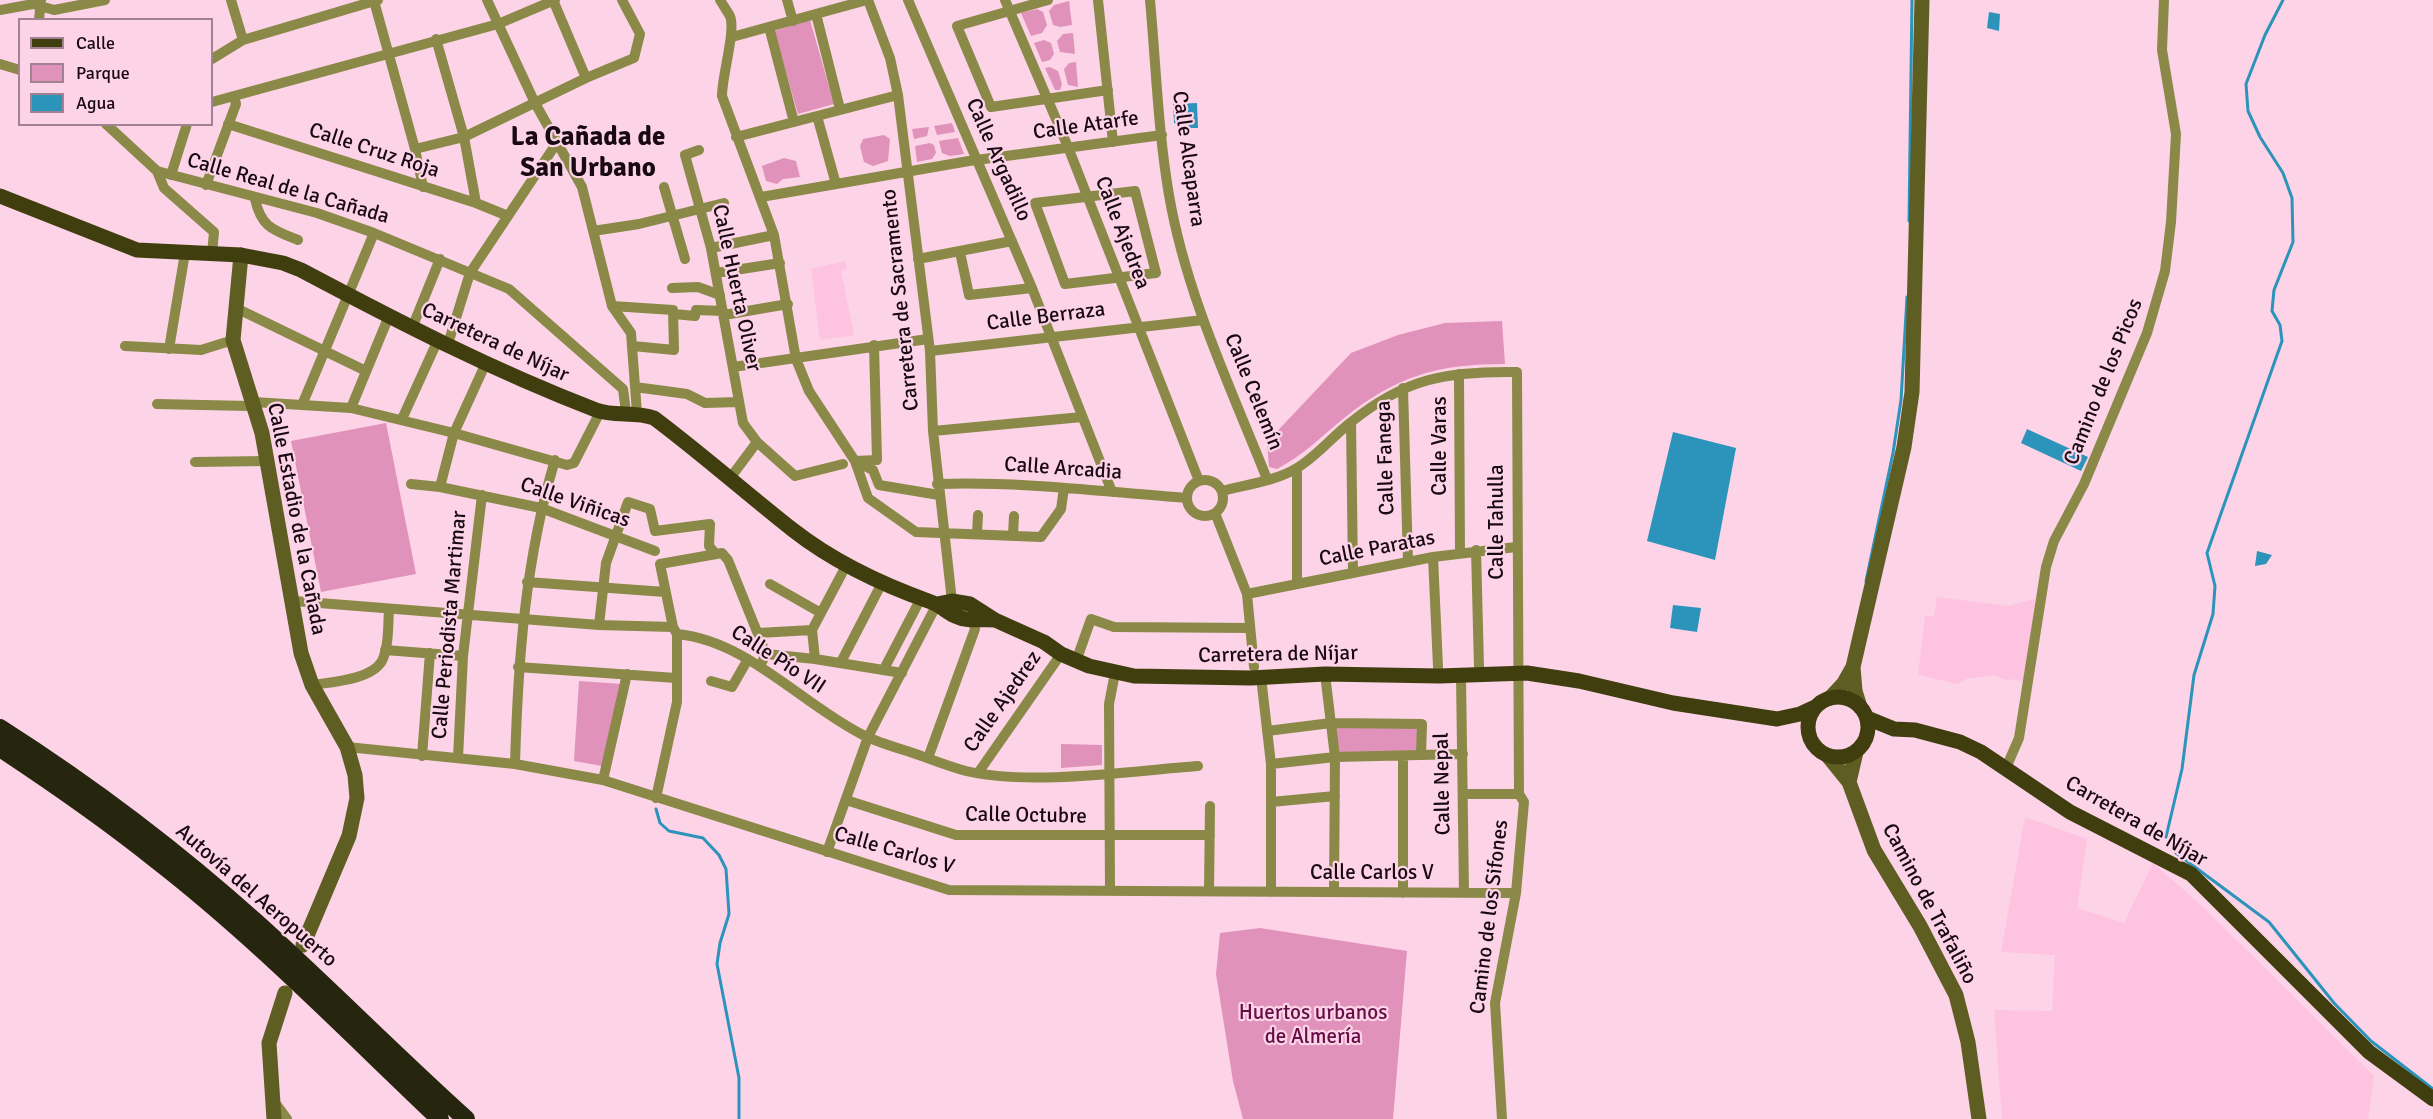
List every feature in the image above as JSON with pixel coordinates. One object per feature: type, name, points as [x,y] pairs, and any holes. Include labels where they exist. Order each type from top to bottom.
[{"type":"highway","name":"Autovía del Aeropuerto","points":[[0,728],[81,781],[208,881],[284,947],[466,1119]]},
{"type":"highway","name":"Autovía del Aeropuerto","points":[[0,748],[111,825],[200,895],[267,955],[440,1119]]},
{"type":"main road","name":"Carretera de Níjar","points":[[0,196],[124,246],[150,252],[241,255],[292,266],[485,365],[600,412],[632,413],[654,418],[730,477],[794,531],[847,564],[921,598],[995,620],[1044,642],[1079,653],[1137,668],[1325,674],[1520,673]]},
{"type":"main road","name":"Carretera de Níjar","points":[[1044,642],[1061,654],[1115,673],[1153,677],[1479,667],[1579,681],[1704,708],[1777,719],[1809,737]]},
{"type":"main road","points":[[1830,698],[1846,698],[1864,712],[1868,730],[1860,747],[1842,757],[1828,756],[1820,751],[1809,737],[1808,721],[1815,707],[1830,698]]},
{"type":"main road","name":"Carretera de Níjar","points":[[1777,719],[1800,714],[1815,707]]},
{"type":"main road","name":"Carretera de Níjar","points":[[1864,712],[1894,729],[1915,730],[1960,742],[2006,768],[2077,816],[2191,874],[2369,1052],[2433,1099]]},
{"type":"main road","name":"Carretera de Níjar","points":[[1860,747],[1894,729]]},
{"type":"street","points":[[0,10],[42,3],[54,9],[101,0]]},
{"type":"street","points":[[231,0],[243,40]]},
{"type":"street","points":[[487,0],[535,103],[582,187],[612,306],[631,333],[634,387],[632,413]]},
{"type":"street","points":[[213,102],[387,55],[436,39],[498,24],[554,0],[586,78]]},
{"type":"street","points":[[415,149],[464,137],[586,78],[634,58],[640,34],[622,0]]},
{"type":"street","points":[[720,0],[730,18],[732,37],[722,78],[722,96],[774,235],[796,359],[809,392],[855,461],[868,498],[911,530],[1041,537],[1061,509],[1064,488]]},
{"type":"street","points":[[787,0],[793,21]]},
{"type":"street","points":[[732,37],[867,0]]},
{"type":"street","name":"Carretera de Sacramento","points":[[867,0],[890,58],[898,94],[930,351],[933,432],[938,489],[945,532],[947,605]]},
{"type":"street","name":"Calle Argadillo","points":[[908,0],[1032,288],[1112,492]]},
{"type":"street","points":[[1048,0],[1007,5],[957,26],[991,107],[1108,90]]},
{"type":"street","points":[[1098,0],[1113,142]]},
{"type":"street","name":"Calle Alcaparra","points":[[1150,0],[1169,195],[1192,287],[1203,320]]},
{"type":"street","points":[[1830,698],[1844,683],[1853,667],[1904,447],[1912,392],[1922,0]]},
{"type":"street","name":"Camino de los Picos","points":[[2006,768],[2019,738],[2046,567],[2054,541],[2084,484],[2143,343],[2165,271],[2172,222],[2176,134],[2162,50],[2164,0]]},
{"type":"street","points":[[213,58],[243,40],[376,1],[387,55],[415,149],[423,187]]},
{"type":"street","points":[[39,18],[42,3]]},
{"type":"street","name":"Calle Ajedrea","points":[[1007,5],[1068,147],[1199,481]]},
{"type":"street","points":[[816,14],[840,109]]},
{"type":"street","points":[[770,27],[794,122]]},
{"type":"street","points":[[436,39],[464,137],[476,203]]},
{"type":"street","points":[[0,64],[18,69]]},
{"type":"street","points":[[736,137],[898,94]]},
{"type":"street","points":[[206,186],[236,104],[234,96]]},
{"type":"street","points":[[817,116],[836,184]]},
{"type":"street","name":"Calle Cruz Roja","points":[[228,124],[476,203],[508,216]]},
{"type":"street","name":"Calle Real de la Cañada","points":[[108,126],[157,171],[255,199],[317,213],[440,259],[509,289],[622,389],[632,413]]},
{"type":"street","points":[[171,175],[186,126]]},
{"type":"street","name":"Calle Atarfe","points":[[761,197],[976,160],[1162,135]]},
{"type":"street","points":[[402,419],[442,344],[470,273],[556,144]]},
{"type":"street","name":"Calle Huerta Oliver","points":[[699,150],[685,154],[711,248],[743,423],[757,442],[795,476],[843,464]]},
{"type":"street","points":[[157,171],[164,188],[214,232],[212,254]]},
{"type":"street","points":[[664,187],[685,259]]},
{"type":"street","points":[[1135,191],[1156,273],[1118,279],[1065,284],[1035,203],[1135,191]]},
{"type":"street","points":[[255,199],[258,214],[270,228],[297,240]]},
{"type":"street","points":[[593,231],[673,216],[724,203]]},
{"type":"street","points":[[302,405],[346,294],[374,233]]},
{"type":"street","points":[[711,248],[774,235]]},
{"type":"street","points":[[918,259],[1012,241]]},
{"type":"street","points":[[960,252],[969,295],[1032,288]]},
{"type":"street","points":[[169,349],[185,253]]},
{"type":"street","name":"Calle Estadio de la Cañada","points":[[241,255],[233,340],[253,402],[267,461],[294,601],[301,653],[312,685],[347,747],[355,775],[357,798],[349,836],[303,945]]},
{"type":"street","points":[[412,328],[440,259]]},
{"type":"street","points":[[716,273],[780,263]]},
{"type":"street","points":[[672,288],[698,287],[720,295]]},
{"type":"street","points":[[674,314],[695,316],[696,310],[724,313],[788,304]]},
{"type":"street","points":[[612,306],[674,310],[674,350],[633,346]]},
{"type":"street","points":[[236,308],[366,371]]},
{"type":"street","points":[[351,408],[389,316]]},
{"type":"street","name":"Calle Berraza","points":[[930,351],[1203,320]]},
{"type":"street","name":"Calle Celemín","points":[[1203,320],[1267,479]]},
{"type":"street","points":[[733,367],[928,339]]},
{"type":"street","points":[[125,346],[201,350],[233,340]]},
{"type":"street","points":[[855,461],[878,460],[874,345]]},
{"type":"street","points":[[440,487],[454,433],[485,365]]},
{"type":"street","name":"Calle Tahulla","points":[[1459,374],[1517,372],[1516,547],[1520,673],[1519,794]]},
{"type":"street","points":[[1222,491],[1297,469],[1351,422],[1390,393],[1431,378],[1459,374]]},
{"type":"street","name":"Calle Varas","points":[[1459,374],[1460,553]]},
{"type":"street","points":[[634,387],[687,394],[705,403],[738,402]]},
{"type":"street","name":"Calle Fanega","points":[[1403,388],[1408,562]]},
{"type":"street","points":[[157,404],[249,406],[253,402],[351,408],[402,419],[567,465],[574,463],[600,412]]},
{"type":"street","points":[[933,432],[1082,417]]},
{"type":"street","points":[[1351,422],[1353,573]]},
{"type":"street","points":[[730,477],[757,442]]},
{"type":"street","points":[[515,764],[522,619],[541,508],[555,460]]},
{"type":"street","points":[[195,462],[267,461]]},
{"type":"street","name":"Calle Arcadia","points":[[855,461],[873,470],[879,485],[938,489],[973,483],[1187,498]]},
{"type":"street","points":[[1297,469],[1297,584]]},
{"type":"street","points":[[1199,481],[1210,481],[1222,491],[1222,504],[1215,513],[1209,516],[1196,514],[1188,504],[1190,487],[1199,481]]},
{"type":"street","name":"Calle Viñicas","points":[[411,484],[440,487],[541,508],[655,551]]},
{"type":"street","name":"Calle Periodista Martimar","points":[[458,758],[463,656],[482,495]]},
{"type":"street","points":[[599,626],[606,563],[628,502],[650,509],[656,531],[710,524],[709,546],[714,552]]},
{"type":"street","points":[[1215,513],[1247,594],[1250,628],[1268,731],[1271,764],[1271,892]]},
{"type":"street","points":[[977,533],[978,515]]},
{"type":"street","points":[[1013,535],[1014,516]]},
{"type":"street","name":"Calle Paratas","points":[[1247,594],[1433,557],[1476,550],[1516,547]]},
{"type":"street","points":[[1476,550],[1479,667]]},
{"type":"street","points":[[656,798],[675,716],[676,678],[675,630],[664,592],[660,564],[714,552],[722,553],[728,560],[766,654],[760,666]]},
{"type":"street","points":[[1433,557],[1438,667]]},
{"type":"street","points":[[815,658],[812,630],[847,564]]},
{"type":"street","points":[[527,582],[664,592]]},
{"type":"street","points":[[841,662],[883,582]]},
{"type":"street","points":[[770,584],[821,613]]},
{"type":"street","points":[[884,669],[921,598]]},
{"type":"street","name":"Calle Pío VII","points":[[294,601],[675,630],[722,644],[760,666],[828,715],[868,737],[978,773],[1037,777],[1198,766]]},
{"type":"street","points":[[827,852],[868,737],[902,673],[947,605]]},
{"type":"street","points":[[312,685],[353,680],[381,663],[385,650],[389,609]]},
{"type":"street","points":[[928,758],[975,629],[975,615]]},
{"type":"street","points":[[1079,653],[1091,619],[1114,627],[1250,628]]},
{"type":"street","points":[[758,633],[812,630]]},
{"type":"street","points":[[385,650],[463,656]]},
{"type":"street","points":[[422,756],[430,653]]},
{"type":"street","points":[[766,654],[815,658],[902,673]]},
{"type":"street","name":"Calle Ajedrez","points":[[978,773],[1061,654]]},
{"type":"street","points":[[711,681],[732,687],[748,659]]},
{"type":"street","points":[[518,667],[676,678]]},
{"type":"street","points":[[1853,667],[1855,691],[1864,712]]},
{"type":"street","points":[[1110,891],[1109,704],[1115,673]]},
{"type":"street","points":[[1325,674],[1335,757],[1334,892]]},
{"type":"street","points":[[603,780],[627,675]]},
{"type":"street","name":"Calle Nepal","points":[[1461,675],[1464,893]]},
{"type":"street","points":[[1268,731],[1331,723],[1422,724],[1421,755]]},
{"type":"street","name":"Calle Carlos V","points":[[347,747],[515,764],[603,780],[949,890],[1516,893]]},
{"type":"street","points":[[1849,782],[1860,747]]},
{"type":"street","points":[[1271,764],[1335,757],[1463,754]]},
{"type":"street","points":[[1403,756],[1403,893]]},
{"type":"street","name":"Camino de Trafaliño","points":[[1828,756],[1849,782],[1874,850],[1920,926],[1956,995],[1968,1042],[1979,1119]]},
{"type":"street","points":[[1464,794],[1519,794]]},
{"type":"street","name":"Camino de los Sifones","points":[[1502,1119],[1495,1003],[1516,893],[1524,802],[1519,794]]},
{"type":"street","points":[[1271,802],[1335,796]]},
{"type":"street","name":"Calle Octubre","points":[[846,800],[956,834],[1109,837],[1210,835]]},
{"type":"street","points":[[1209,891],[1210,806]]},
{"type":"street","points":[[274,1119],[269,1043],[285,993]]},
{"type":"street","points":[[272,1099],[287,1119]]},
{"type":"shaded area","points":[[845,261],[847,269],[841,271],[854,335],[820,340],[811,269]]},
{"type":"shaded area","points":[[1937,597],[2008,606],[2035,599],[2026,682],[2010,679],[2009,681],[1993,675],[1966,679],[1958,684],[1918,675],[1925,616],[1934,616]]},
{"type":"shaded area","points":[[2025,817],[2087,839],[2077,908],[2124,923],[2153,863],[2202,906],[2374,1076],[2368,1119],[2002,1119],[1994,1010],[2052,1011],[2055,955],[2001,952]]},
{"type":"green space","points":[[1069,1],[1072,25],[1060,27],[1053,25],[1049,11],[1054,5]]},
{"type":"green space","points":[[1037,9],[1043,12],[1047,25],[1042,33],[1031,36],[1021,13]]},
{"type":"green space","points":[[810,20],[834,104],[798,114],[774,31]]},
{"type":"green space","points":[[1073,33],[1075,54],[1060,52],[1057,41],[1063,34]]},
{"type":"green space","points":[[1044,40],[1051,43],[1054,54],[1050,60],[1042,62],[1034,43]]},
{"type":"green space","points":[[1076,62],[1078,87],[1068,85],[1064,69],[1069,63]]},
{"type":"green space","points":[[1050,67],[1058,71],[1062,84],[1060,90],[1055,90],[1045,68]]},
{"type":"green space","points":[[952,123],[955,132],[937,135],[934,126]]},
{"type":"green space","points":[[929,127],[927,136],[914,139],[912,129]]},
{"type":"green space","points":[[884,135],[890,139],[888,161],[873,166],[864,162],[860,146],[863,139]]},
{"type":"green space","points":[[958,138],[964,154],[950,156],[942,153],[939,141]]},
{"type":"green space","points":[[930,143],[934,145],[936,153],[932,159],[917,162],[915,146]]},
{"type":"green space","points":[[784,158],[796,161],[800,177],[783,179],[777,184],[766,181],[762,166]]},
{"type":"green space","points":[[1502,321],[1505,364],[1458,367],[1418,375],[1381,392],[1362,404],[1286,464],[1277,469],[1269,467],[1267,442],[1351,353],[1398,335],[1445,323]]},
{"type":"green space","points":[[386,423],[416,574],[321,592],[291,441]]},
{"type":"green space","points":[[579,681],[622,684],[602,766],[574,761]]},
{"type":"green space","points":[[1331,723],[1422,724],[1421,755],[1335,757]]},
{"type":"green space","points":[[1061,744],[1102,745],[1102,765],[1061,768]]},
{"type":"green space","name":"Huertos urbanos de Almería","points":[[1260,928],[1407,951],[1393,1119],[1243,1119],[1233,1081],[1216,974],[1220,933]]},
{"type":"water","points":[[1989,12],[2000,14],[1999,31],[1987,28]]},
{"type":"water","points":[[1197,103],[1198,128],[1177,128],[1174,123],[1173,104]]},
{"type":"water","points":[[2027,429],[2088,457],[2081,471],[2021,443]]},
{"type":"water","points":[[1673,432],[1736,448],[1715,560],[1647,541]]},
{"type":"water","points":[[2257,551],[2272,555],[2266,564],[2255,566]]},
{"type":"water","points":[[1673,605],[1701,608],[1697,632],[1670,628]]},
{"type":"waterway","points":[[1909,221],[1912,0]]},
{"type":"waterway","points":[[2166,837],[2182,769],[2194,675],[2213,614],[2215,586],[2207,553],[2282,341],[2280,325],[2272,311],[2274,290],[2293,242],[2292,198],[2283,173],[2260,137],[2248,111],[2246,84],[2265,35],[2283,0]]},
{"type":"waterway","points":[[1866,581],[1893,453],[1901,400],[1907,297]]},
{"type":"waterway","points":[[656,809],[660,823],[669,831],[703,838],[719,855],[726,869],[729,914],[720,943],[717,964],[739,1078],[739,1119]]},
{"type":"waterway","points":[[2176,853],[2269,922],[2334,1003],[2371,1041],[2433,1089]]},
{"type":"district","name":"La Cañada de San Urbano","points":[[588,154]]}]
